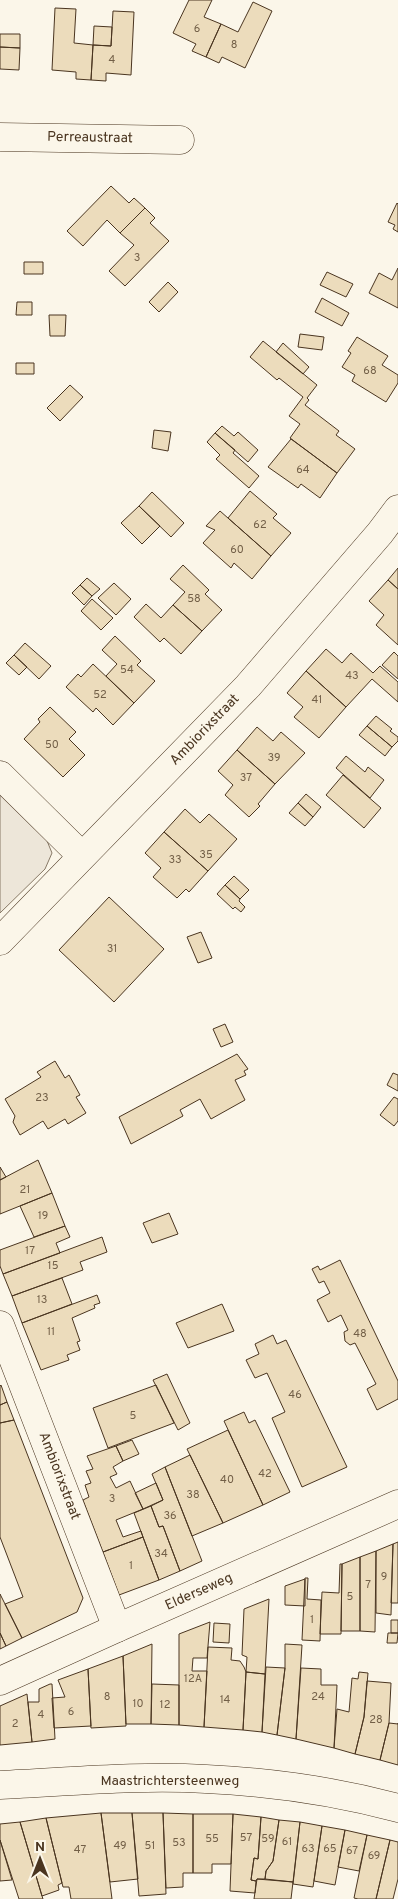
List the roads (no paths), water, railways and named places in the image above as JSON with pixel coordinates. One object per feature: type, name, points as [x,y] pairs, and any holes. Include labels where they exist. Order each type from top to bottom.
[{"type":"street","name":"Perreaustraat","points":[[0,137],[180,140]]},
{"type":"street","name":"Ambiorixstraat","points":[[0,940],[248,686],[380,533],[398,509]]},
{"type":"street","points":[[0,775],[82,856]]},
{"type":"street","name":"Ambiorixstraat","points":[[0,1324],[117,1628]]},
{"type":"street","name":"Elderseweg","points":[[0,1681],[398,1504]]},
{"type":"street","name":"Maastrichtersteenweg","points":[[0,1785],[138,1779],[204,1779],[255,1782],[308,1789],[360,1798],[398,1808]]}]
